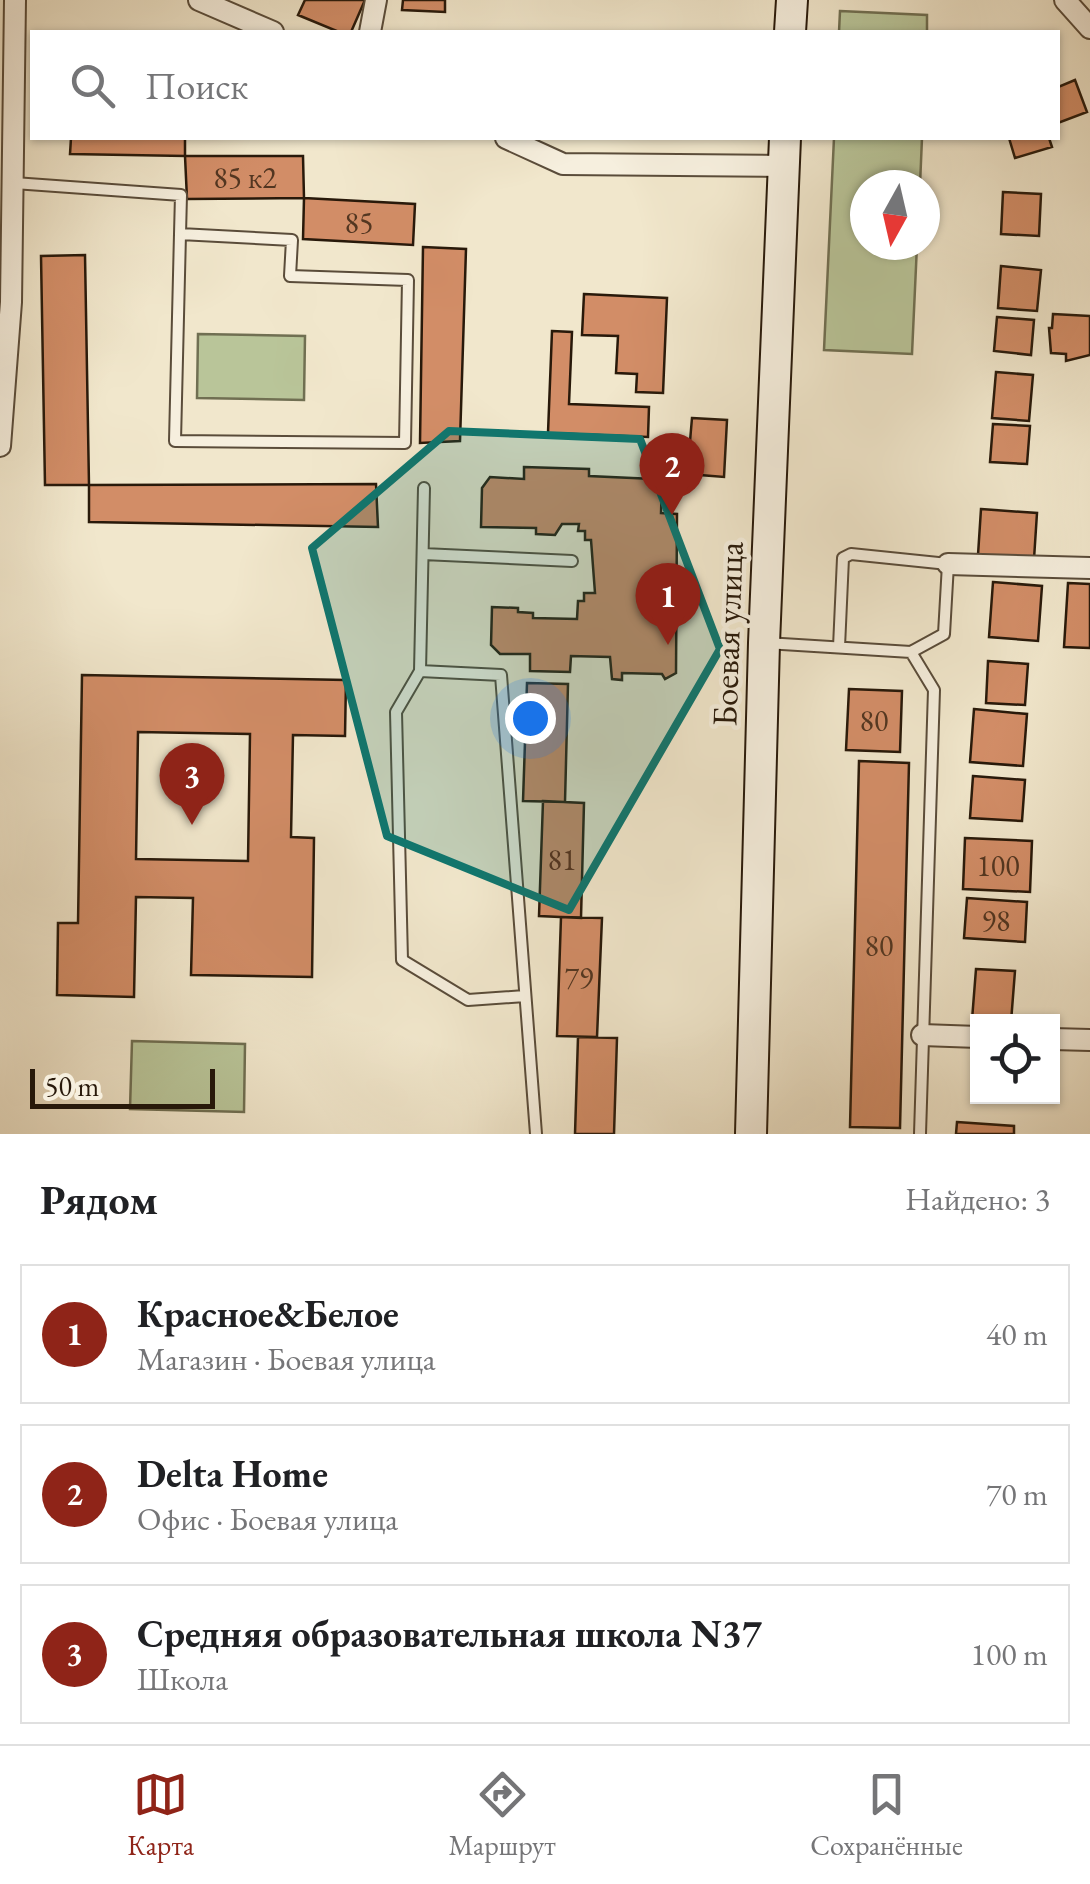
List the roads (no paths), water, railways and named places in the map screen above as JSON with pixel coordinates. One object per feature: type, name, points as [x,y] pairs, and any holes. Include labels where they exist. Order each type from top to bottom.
[{"type":"main road","points":[[790,30],[792,0]]},
{"type":"main road","name":"Боевая улица","points":[[751,1134],[764,643],[785,152]]},
{"type":"street","points":[[0,446],[14,184],[15,0]]},
{"type":"street","points":[[199,0],[268,30]]},
{"type":"street","points":[[370,30],[376,0]]},
{"type":"street","points":[[1065,0],[1090,28]]},
{"type":"street","points":[[510,140],[564,164],[785,152]]},
{"type":"street","points":[[948,564],[1090,568]]},
{"type":"street","points":[[922,1036],[970,1037]]},
{"type":"street","points":[[1060,1039],[1090,1040]]},
{"type":"lane","points":[[14,184],[181,195],[180,234],[176,441],[405,443],[408,280],[290,276],[292,240],[180,234]]},
{"type":"lane","points":[[424,488],[420,672],[396,712],[402,960],[468,1000],[525,996]]},
{"type":"lane","points":[[423,554],[572,560]]},
{"type":"lane","points":[[764,643],[839,648],[911,652],[944,634],[948,564],[851,554],[843,558],[839,648]]},
{"type":"lane","points":[[911,652],[934,690],[920,1134]]},
{"type":"lane","points":[[420,672],[501,675],[536,1134]]},
{"type":"place","name":"Delta Home","points":[[672,515]]},
{"type":"place","name":"Красное&Белое","points":[[668,645]]},
{"type":"place","name":"Средняя образовательная школа N37","points":[[192,825]]}]
